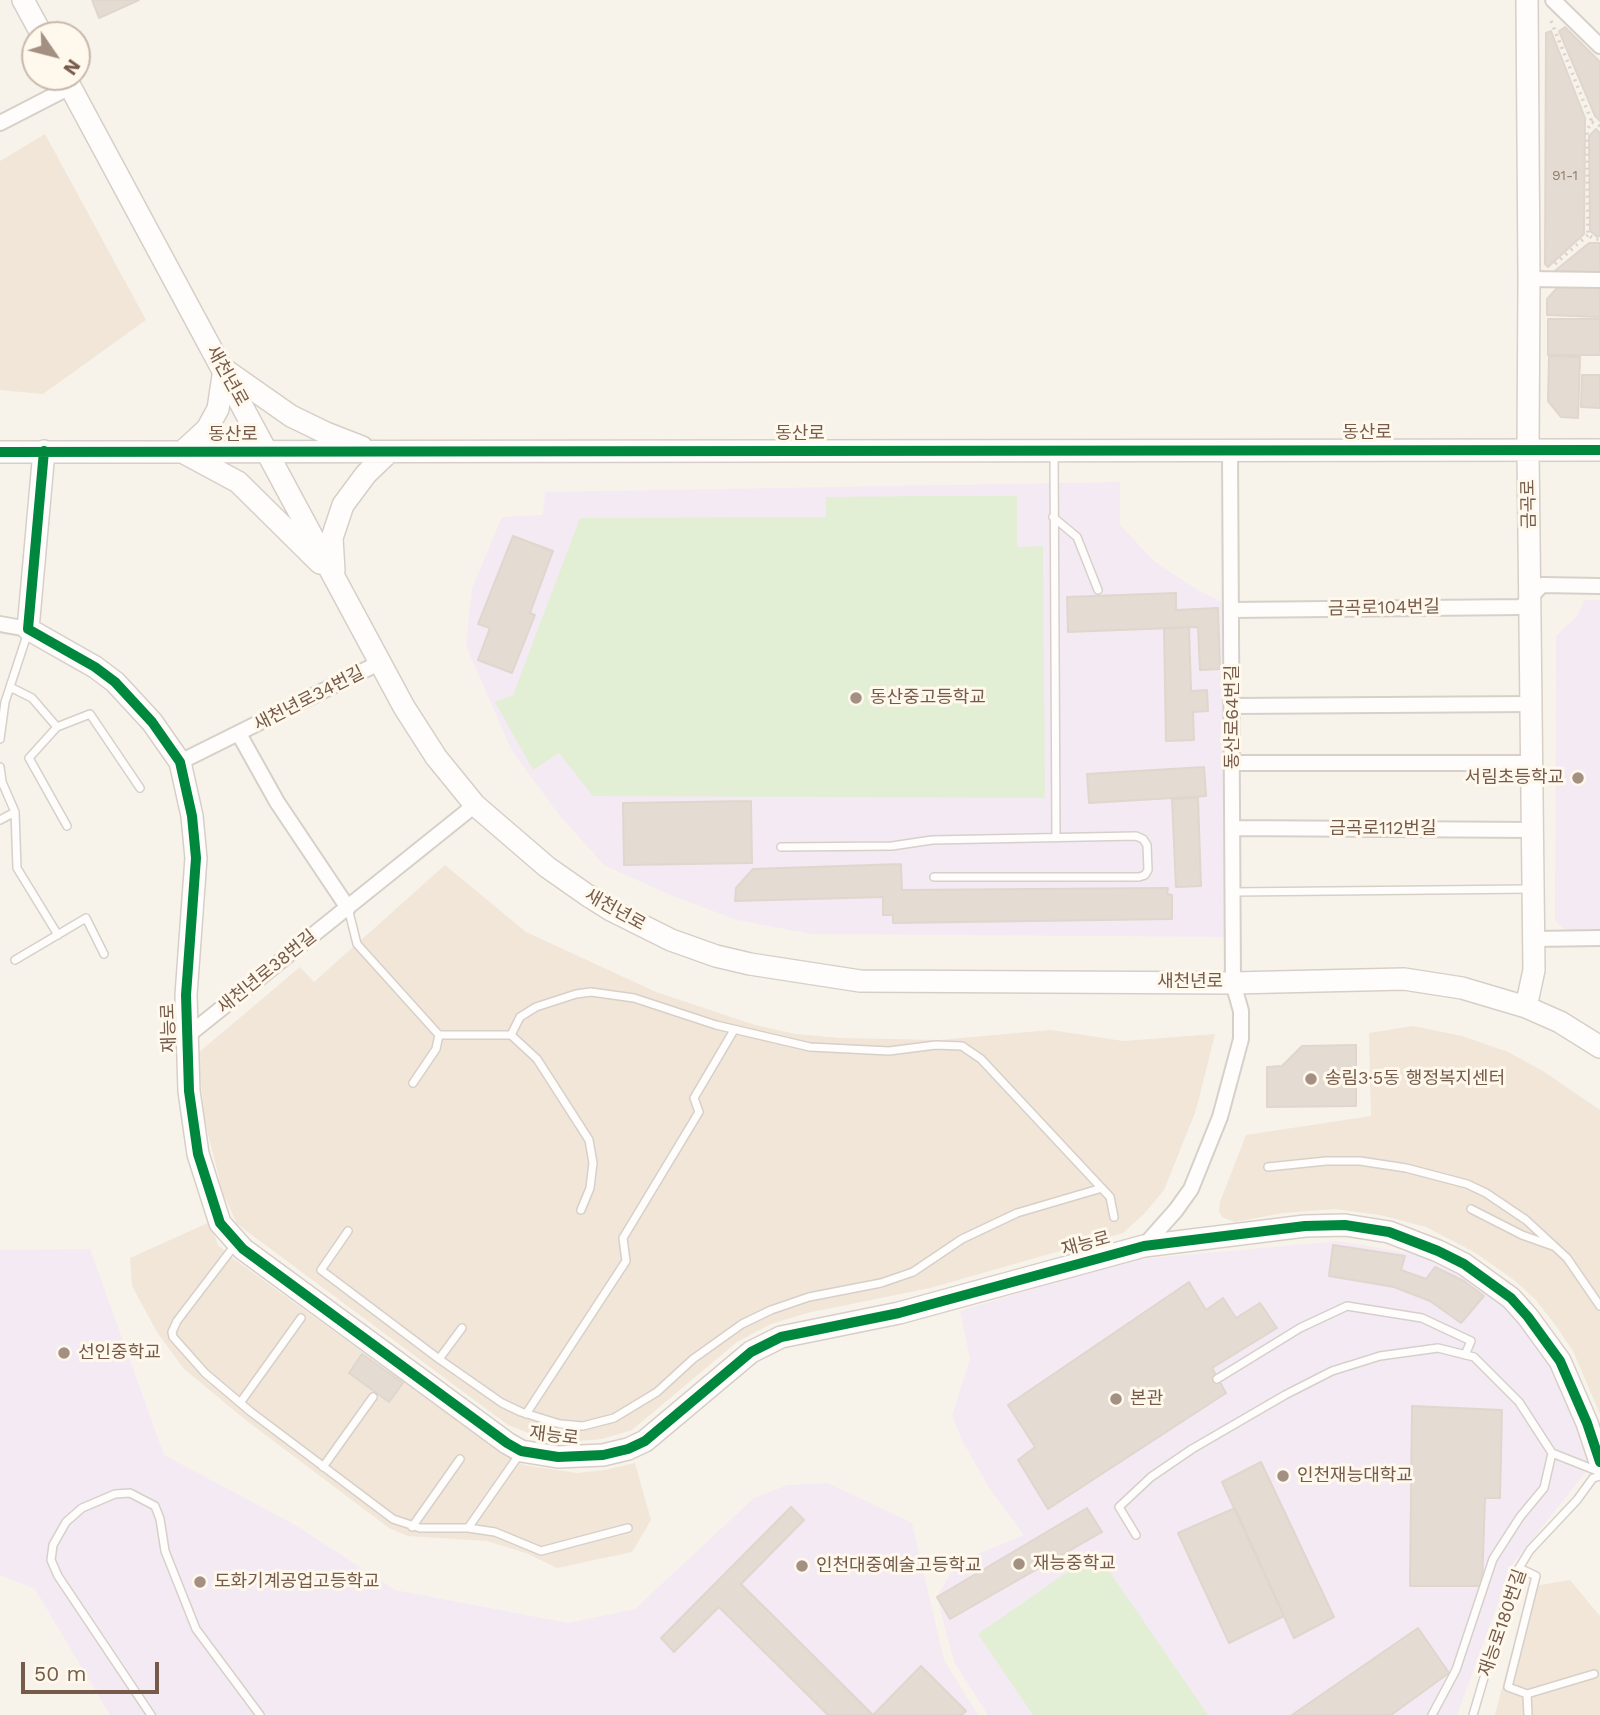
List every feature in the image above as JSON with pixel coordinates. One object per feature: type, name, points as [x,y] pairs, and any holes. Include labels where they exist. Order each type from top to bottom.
[{"type":"street","name":"금곡로","points":[[1526,1007],[1534,970],[1528,450],[1530,279],[1527,0]]},
{"type":"street","points":[[23,1],[34,21]]},
{"type":"street","points":[[1550,7],[1600,46]]},
{"type":"street","points":[[0,123],[53,91]]},
{"type":"street","name":"새천년로","points":[[73,91],[379,663],[436,757],[475,805],[547,867],[611,910],[671,940],[716,956],[860,981],[1233,983],[1404,979],[1462,988],[1526,1007],[1560,1022],[1600,1047]]},
{"type":"street","points":[[1530,279],[1600,280]]},
{"type":"street","points":[[223,369],[291,416],[326,433],[381,452],[343,505],[332,538],[334,576],[237,482],[182,452],[207,429],[218,409],[223,369]]},
{"type":"street","name":"동산로","points":[[0,452],[1600,450]]},
{"type":"street","points":[[0,624],[28,629],[44,451]]},
{"type":"street","name":"동산로64번길","points":[[1144,1246],[1191,1189],[1220,1117],[1241,1039],[1241,1010],[1233,983],[1230,451]]},
{"type":"street","points":[[1530,596],[1542,585],[1600,586]]},
{"type":"street","name":"금곡로104번길","points":[[1232,610],[1521,607],[1530,596]]},
{"type":"street","name":"재능로","points":[[28,629],[74,653],[116,682],[152,722],[180,762],[196,836],[186,995],[191,1112],[198,1154],[220,1223],[236,1243],[522,1451],[577,1458],[628,1449],[645,1441],[738,1361],[765,1343],[796,1333],[899,1313],[1144,1246],[1305,1226],[1345,1225],[1388,1233],[1438,1251],[1490,1280],[1511,1298],[1560,1361],[1587,1423],[1600,1462]]},
{"type":"street","name":"새천년로34번길","points":[[180,762],[379,663]]},
{"type":"street","points":[[1233,706],[1531,704]]},
{"type":"street","name":"새천년로34번길","points":[[239,734],[277,802],[348,908]]},
{"type":"street","points":[[1233,764],[1532,764]]},
{"type":"street","name":"새천년로38번길","points":[[187,1037],[475,805]]},
{"type":"street","name":"금곡로112번길","points":[[1233,828],[1532,830]]},
{"type":"street","points":[[1534,939],[1600,939]]},
{"type":"lane","points":[[1054,451],[1056,838]]},
{"type":"lane","points":[[1053,517],[1077,537],[1098,590]]},
{"type":"lane","points":[[0,739],[5,702],[28,629]]},
{"type":"lane","points":[[10,687],[32,698],[57,727]]},
{"type":"lane","points":[[67,826],[29,758],[57,727],[90,714],[140,788]]},
{"type":"lane","points":[[0,767],[2,782],[15,812],[17,868],[58,935]]},
{"type":"lane","points":[[0,820],[15,812]]},
{"type":"lane","points":[[781,847],[892,846],[932,839],[1136,836],[1143,839],[1147,845],[1148,870],[1145,875],[1139,877],[934,877]]},
{"type":"lane","points":[[1233,892],[1533,889]]},
{"type":"lane","points":[[348,908],[357,944],[439,1035],[511,1035],[537,1059],[589,1140],[593,1163],[590,1188],[581,1210]]},
{"type":"lane","points":[[15,960],[86,918],[104,954]]},
{"type":"lane","points":[[511,1035],[520,1017],[536,1007],[591,992],[634,998],[734,1030],[810,1047],[890,1051],[936,1045],[962,1046],[981,1059],[1102,1188],[1110,1197],[1114,1217]]},
{"type":"lane","points":[[526,1414],[626,1261],[623,1238],[699,1112],[695,1098],[734,1030]]},
{"type":"lane","points":[[414,1083],[436,1049],[439,1035]]},
{"type":"lane","points":[[1268,1167],[1326,1161],[1360,1161],[1406,1168],[1449,1179],[1486,1193],[1508,1207],[1555,1246],[1579,1274],[1600,1306]]},
{"type":"lane","points":[[348,1231],[321,1270],[502,1403],[526,1414],[560,1424],[583,1426],[614,1418],[657,1392],[693,1359],[742,1324],[771,1310],[809,1297],[881,1283],[913,1272],[962,1239],[1017,1213],[1102,1188]]},
{"type":"lane","points":[[1471,1209],[1522,1235],[1555,1246]]},
{"type":"lane","points":[[236,1243],[177,1321],[173,1332],[176,1342],[240,1403],[393,1519],[412,1527],[468,1528],[505,1535],[541,1551],[628,1528]]},
{"type":"lane","points":[[1217,1379],[1300,1328],[1347,1306],[1422,1318],[1471,1341],[1465,1355]]},
{"type":"lane","points":[[240,1403],[301,1318]]},
{"type":"lane","points":[[439,1359],[462,1328]]},
{"type":"lane","points":[[1136,1535],[1119,1507],[1151,1477],[1192,1449],[1284,1395],[1332,1371],[1380,1356],[1438,1348],[1474,1357],[1519,1402],[1552,1453],[1600,1474]]},
{"type":"lane","points":[[323,1466],[373,1397]]},
{"type":"lane","points":[[468,1528],[522,1451]]},
{"type":"lane","points":[[1432,1715],[1456,1670],[1493,1559],[1520,1517],[1544,1488],[1552,1453]]},
{"type":"lane","points":[[412,1527],[460,1459]]},
{"type":"lane","name":"재능로180번길","points":[[1473,1715],[1519,1568],[1530,1550],[1570,1508],[1593,1478],[1600,1474]]},
{"type":"lane","points":[[151,1715],[58,1576],[51,1560],[53,1545],[66,1522],[82,1508],[115,1494],[130,1493],[155,1506],[165,1551],[196,1629],[260,1715]]},
{"type":"lane","points":[[1519,1568],[1536,1576],[1508,1687],[1527,1694],[1594,1674]]},
{"type":"lane","points":[[1527,1694],[1528,1715]]},
{"type":"path","points":[[1550,7],[1592,122],[1600,126]]},
{"type":"path","points":[[1530,279],[1544,274],[1588,235],[1587,130],[1592,122]]},
{"type":"path","points":[[1588,235],[1600,239]]},
{"type":"shaded area","points":[[45,134],[146,320],[43,394],[0,390],[0,161]]},
{"type":"shaded area","name":"동산중고등학교","points":[[1120,482],[1120,525],[1155,562],[1201,592],[1222,602],[1228,937],[811,934],[737,920],[670,895],[604,865],[560,816],[512,751],[466,646],[472,588],[502,517],[543,515],[545,492]]},
{"type":"shaded area","name":"서림초등학교","points":[[1584,600],[1600,600],[1600,932],[1568,933],[1555,920],[1556,636],[1578,615]]},
{"type":"shaded area","points":[[445,865],[526,932],[656,992],[755,1025],[796,1034],[840,1038],[939,1040],[1051,1030],[1123,1041],[1215,1034],[1196,1110],[1164,1190],[1145,1213],[1123,1233],[930,1288],[807,1313],[771,1324],[737,1342],[632,1430],[602,1439],[565,1442],[536,1436],[508,1425],[237,1224],[223,1193],[205,1122],[198,1053],[300,967],[314,982]]},
{"type":"shaded area","points":[[1413,1026],[1462,1036],[1508,1052],[1543,1071],[1600,1110],[1600,1414],[1573,1351],[1536,1300],[1514,1280],[1474,1252],[1426,1227],[1380,1215],[1335,1209],[1283,1213],[1235,1222],[1222,1217],[1219,1211],[1246,1135],[1371,1116],[1369,1033]]},
{"type":"shaded area","points":[[210,1222],[218,1245],[234,1259],[503,1454],[524,1465],[577,1473],[635,1463],[651,1520],[632,1552],[557,1568],[526,1553],[487,1541],[408,1536],[389,1528],[247,1421],[184,1369],[157,1332],[132,1286],[130,1258]]},
{"type":"shaded area","name":"인천재능대학교","points":[[1339,1241],[1420,1255],[1472,1281],[1502,1304],[1530,1334],[1549,1360],[1569,1400],[1592,1464],[1512,1565],[1457,1715],[988,1715],[954,1662],[937,1597],[956,1563],[1024,1535],[990,1489],[963,1442],[952,1416],[970,1359],[960,1311],[1141,1259]]},
{"type":"shaded area","points":[[90,1249],[164,1455],[297,1526],[395,1590],[568,1623],[635,1609],[754,1498],[788,1485],[828,1483],[912,1523],[944,1660],[978,1715],[110,1715],[35,1589],[0,1575],[0,1250]]},
{"type":"shaded area","points":[[1570,1580],[1600,1616],[1600,1715],[1495,1715],[1528,1587]]},
{"type":"green space","points":[[1017,496],[1017,547],[1043,546],[1045,798],[593,796],[559,753],[533,770],[495,702],[513,695],[580,518],[826,517],[826,497]]},
{"type":"green space","points":[[1096,1552],[1208,1715],[1033,1715],[978,1634]]},
{"type":"building","points":[[92,0],[139,0],[99,18]]},
{"type":"building","points":[[1565,27],[1600,62],[1600,121],[1595,116],[1559,31]]},
{"type":"building","points":[[1551,31],[1585,118],[1584,234],[1548,267],[1545,264],[1546,33]]},
{"type":"building","points":[[1596,129],[1600,133],[1600,236],[1590,231],[1589,136]]},
{"type":"building","points":[[1589,243],[1600,243],[1600,274],[1551,274]]},
{"type":"building","points":[[1559,286],[1600,287],[1600,317],[1547,315],[1547,299]]},
{"type":"building","points":[[1548,319],[1600,319],[1600,355],[1548,355]]},
{"type":"building","points":[[1549,356],[1580,357],[1578,418],[1561,417],[1548,401]]},
{"type":"building","points":[[1582,375],[1600,375],[1600,408],[1581,407]]},
{"type":"building","points":[[513,536],[553,551],[530,613],[535,615],[512,673],[478,660],[490,628],[478,624]]},
{"type":"building","points":[[1176,593],[1176,610],[1218,608],[1220,669],[1200,670],[1198,627],[1068,632],[1067,597]]},
{"type":"building","points":[[1189,627],[1191,691],[1207,690],[1208,711],[1193,712],[1194,740],[1166,741],[1164,628]]},
{"type":"building","points":[[1204,767],[1206,796],[1089,803],[1087,774]]},
{"type":"building","points":[[1198,798],[1201,886],[1176,887],[1172,799]]},
{"type":"building","points":[[751,801],[752,863],[624,865],[623,803]]},
{"type":"building","points":[[901,864],[902,890],[1168,888],[1167,894],[1172,895],[1172,919],[893,923],[893,915],[883,915],[883,897],[735,901],[736,888],[753,869]]},
{"type":"building","name":"송림3·5동 행정복지센터","points":[[1356,1045],[1356,1106],[1267,1107],[1267,1067],[1282,1066],[1302,1046]]},
{"type":"building","points":[[1333,1245],[1405,1256],[1401,1270],[1426,1279],[1435,1267],[1464,1281],[1484,1296],[1461,1323],[1430,1301],[1394,1287],[1329,1276]]},
{"type":"building","name":"본관","points":[[1189,1282],[1206,1310],[1223,1298],[1236,1318],[1260,1303],[1277,1328],[1212,1368],[1226,1393],[1048,1509],[1018,1460],[1035,1447],[1008,1405]]},
{"type":"building","points":[[362,1354],[403,1383],[389,1402],[349,1373]]},
{"type":"building","points":[[1412,1406],[1502,1410],[1500,1498],[1485,1498],[1482,1586],[1410,1586]]},
{"type":"building","points":[[1261,1462],[1334,1617],[1294,1638],[1222,1482]]},
{"type":"building","points":[[791,1507],[804,1520],[741,1584],[873,1715],[828,1715],[719,1607],[674,1652],[661,1638]]},
{"type":"building","name":"재능중학교","points":[[1087,1508],[1102,1532],[950,1619],[937,1597]]},
{"type":"building","points":[[1235,1508],[1284,1616],[1229,1643],[1178,1533]]},
{"type":"building","points":[[1418,1628],[1449,1673],[1391,1715],[1292,1715]]},
{"type":"building","points":[[921,1666],[966,1711],[962,1715],[873,1715]]},
{"type":"cycle path","points":[[0,452],[1600,450]]},
{"type":"cycle path","points":[[44,451],[28,629],[95,667],[115,682],[152,722],[180,762],[192,816],[196,858],[186,995],[189,1091],[198,1154],[220,1223],[243,1249],[507,1443],[521,1451],[558,1457],[603,1455],[628,1449],[645,1441],[751,1352],[781,1337],[899,1313],[1144,1246],[1305,1226],[1345,1225],[1389,1232],[1438,1251],[1464,1264],[1511,1298],[1560,1361],[1587,1423],[1600,1462]]},
{"type":"place","name":"동산중고등학교","points":[[856,698]]},
{"type":"place","name":"서림초등학교","points":[[1578,778]]},
{"type":"place","name":"송림3·5동 행정복지센터","points":[[1311,1079]]},
{"type":"place","name":"선인중학교","points":[[64,1353]]},
{"type":"place","name":"본관","points":[[1116,1399]]},
{"type":"place","name":"인천재능대학교","points":[[1283,1476]]},
{"type":"place","name":"재능중학교","points":[[1019,1564]]},
{"type":"place","name":"인천대중예술고등학교","points":[[802,1566]]},
{"type":"place","name":"도화기계공업고등학교","points":[[200,1582]]}]
